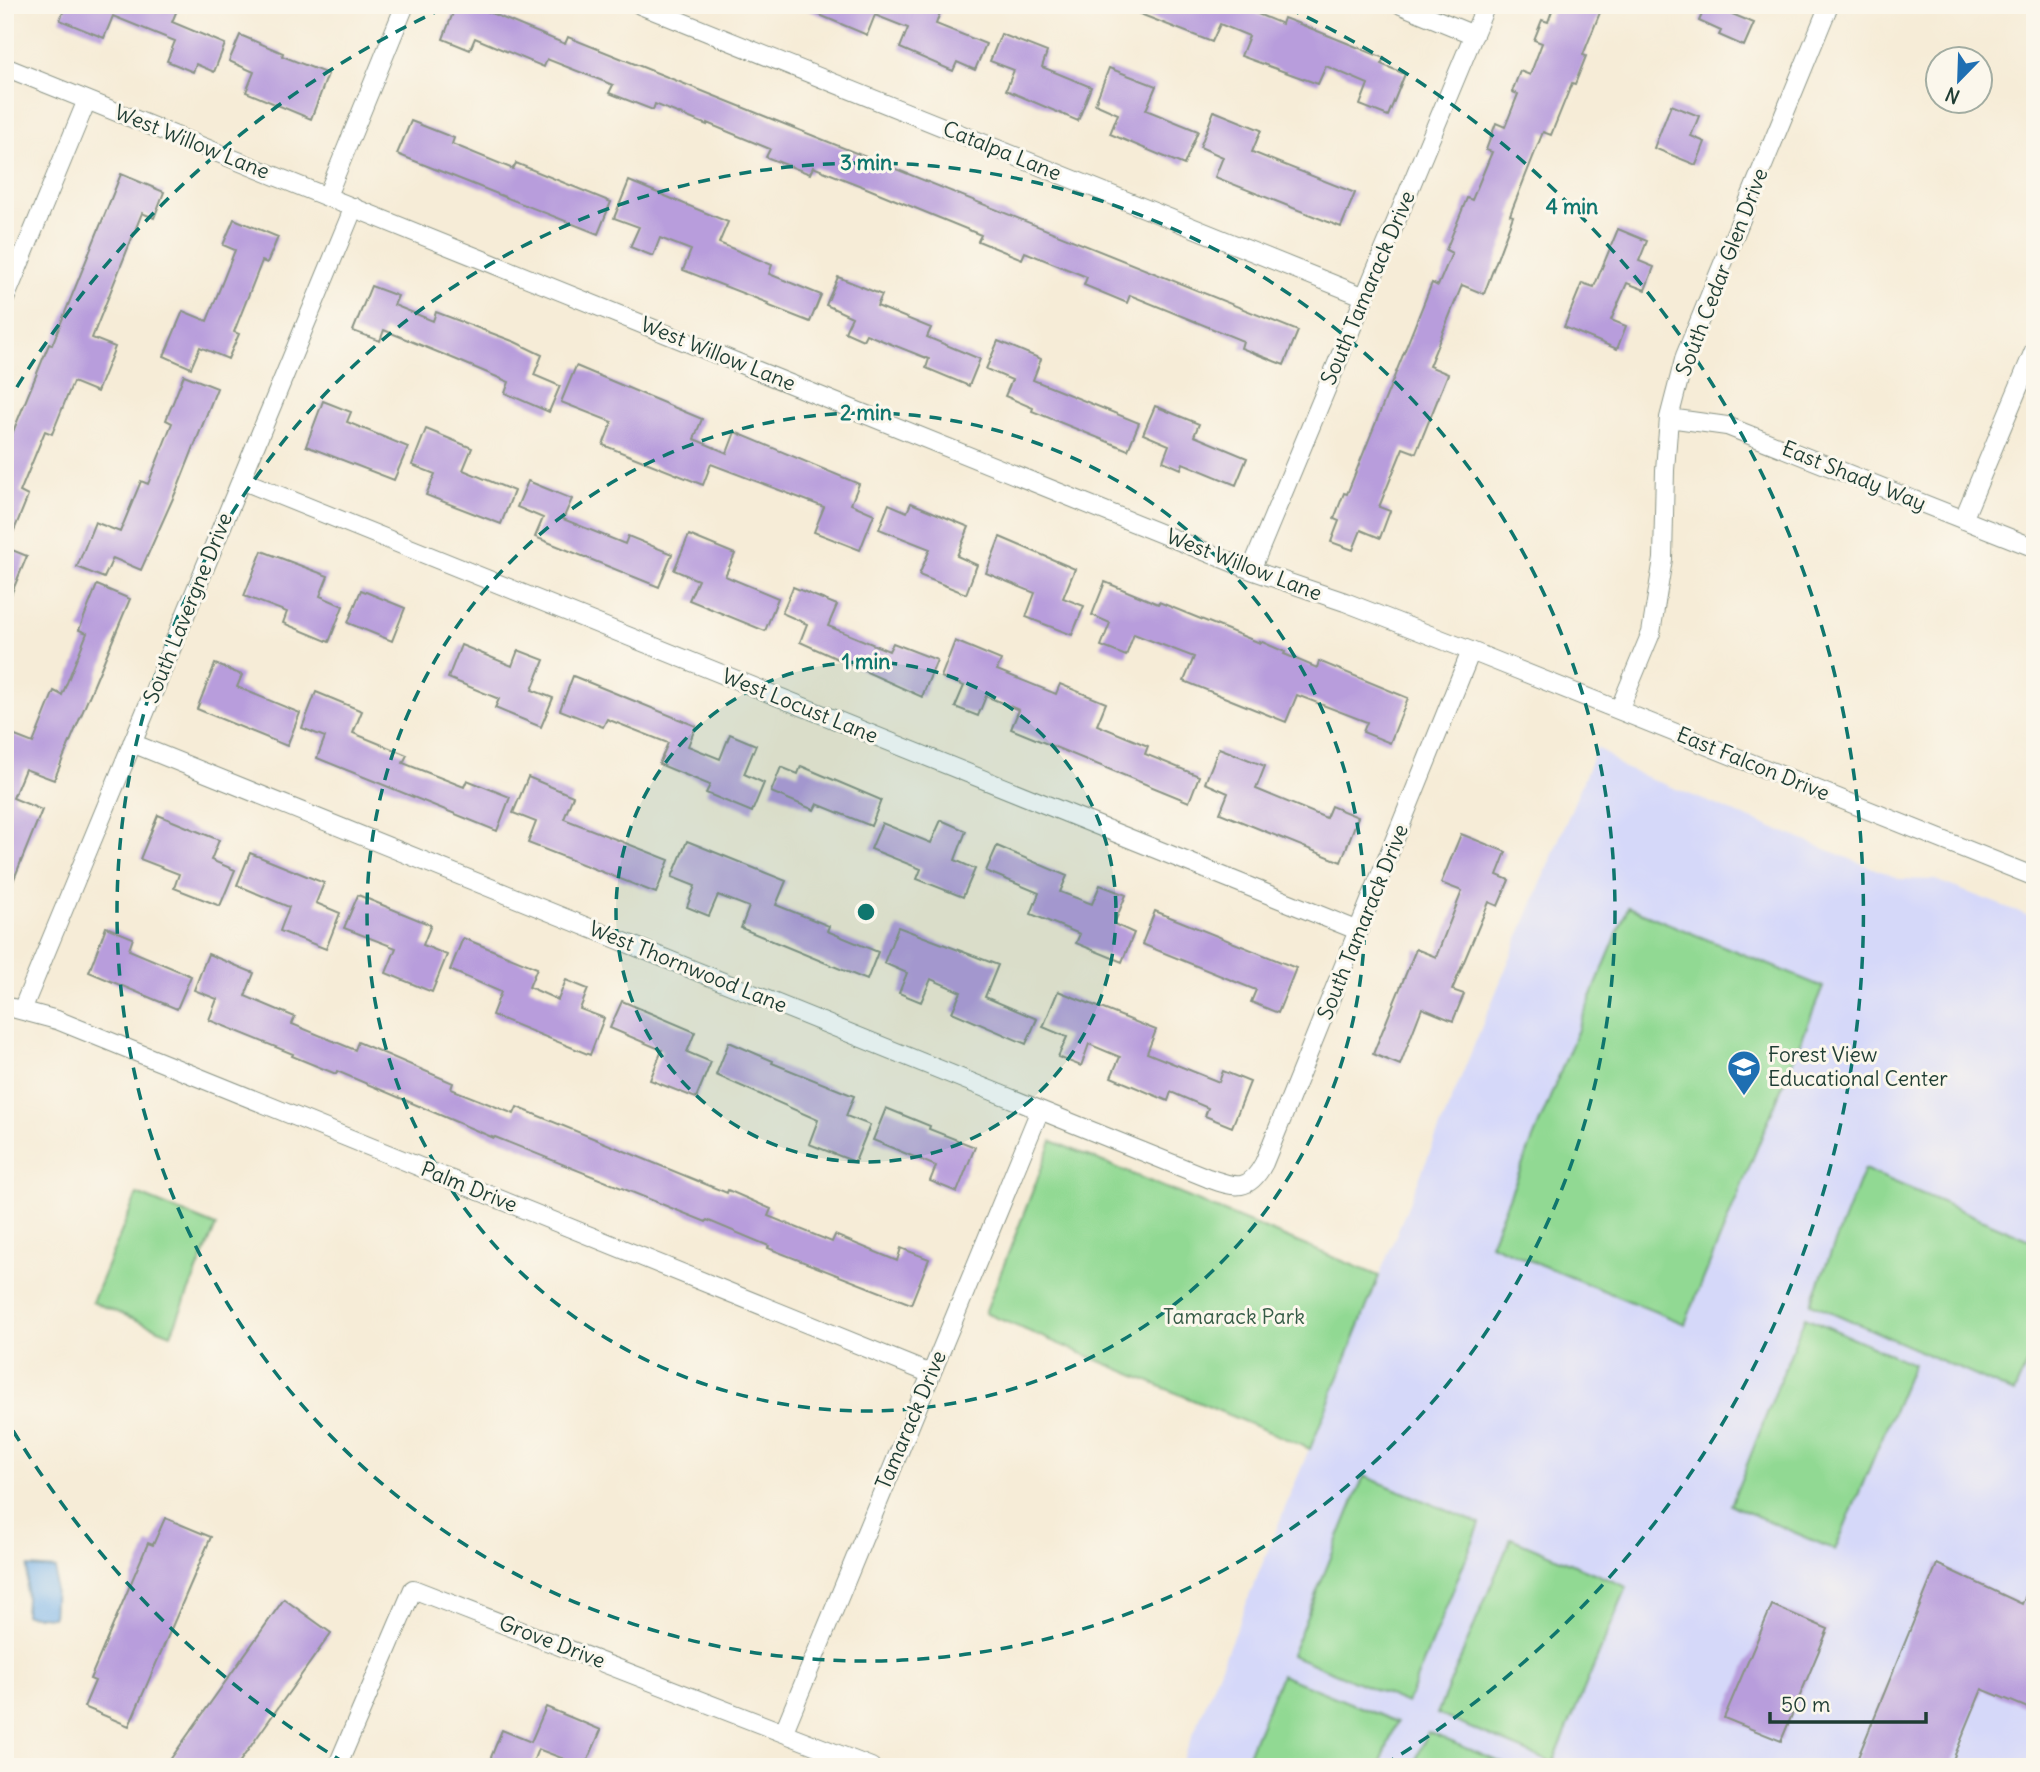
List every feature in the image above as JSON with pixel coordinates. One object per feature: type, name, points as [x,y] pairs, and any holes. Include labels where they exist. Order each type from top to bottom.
[{"type":"street","points":[[327,196],[405,5]]},
{"type":"street","name":"Catalpa Lane","points":[[640,5],[1365,297]]},
{"type":"street","points":[[1401,5],[1474,35]]},
{"type":"street","name":"South Tamarack Drive","points":[[1251,570],[1486,5]]},
{"type":"street","name":"South Cedar Glen Drive","points":[[1619,710],[1651,633],[1663,559],[1669,418],[1685,356],[1829,5]]},
{"type":"street","name":"West Willow Lane","points":[[5,67],[1251,570],[1345,602],[1471,651]]},
{"type":"street","points":[[5,299],[87,100]]},
{"type":"street","name":"South Lavergne Drive","points":[[14,1008],[132,743],[354,207]]},
{"type":"street","points":[[1963,520],[2035,348]]},
{"type":"street","name":"East Shady Way","points":[[1669,418],[1727,426],[2035,548]]},
{"type":"street","name":"West Locust Lane","points":[[241,480],[1359,931]]},
{"type":"street","name":"South Tamarack Drive","points":[[1244,1185],[1258,1174],[1264,1163],[1471,651]]},
{"type":"street","name":"East Falcon Drive","points":[[1471,651],[2035,877]]},
{"type":"street","name":"West Thornwood Lane","points":[[132,743],[1208,1178],[1234,1186],[1244,1185]]},
{"type":"street","name":"Palm Drive","points":[[14,1008],[57,1020],[931,1374]]},
{"type":"street","name":"Tamarack Drive","points":[[784,1731],[1040,1110]]},
{"type":"street","name":"Grove Drive","points":[[337,1767],[413,1589],[871,1767]]},
{"type":"shaded area","name":"Forest View Educational Center","points":[[1597,747],[1624,768],[1900,879],[1935,880],[2035,918],[2035,1767],[1180,1767]]},
{"type":"green space","points":[[1628,907],[1823,987],[1685,1324],[1490,1244]]},
{"type":"green space","name":"Tamarack Park","points":[[1052,1141],[1379,1276],[1310,1449],[985,1313]]},
{"type":"green space","points":[[1864,1169],[2035,1242],[2035,1345],[2014,1393],[1811,1303]]},
{"type":"green space","points":[[137,1194],[216,1226],[171,1334],[92,1302]]},
{"type":"green space","points":[[1805,1317],[1913,1364],[1835,1550],[1731,1505]]},
{"type":"green space","points":[[1364,1476],[1480,1524],[1407,1703],[1291,1655]]},
{"type":"green space","points":[[1511,1538],[1627,1587],[1553,1763],[1437,1714]]},
{"type":"green space","points":[[1281,1675],[1397,1722],[1379,1767],[1243,1767]]},
{"type":"green space","points":[[1428,1732],[1511,1767],[1413,1767]]},
{"type":"water","points":[[28,1567],[56,1569],[53,1617],[25,1615]]},
{"type":"building","points":[[66,5],[164,5],[177,10],[172,22],[225,44],[214,72],[196,64],[193,72],[167,61],[175,41],[113,16],[104,38],[60,20]]},
{"type":"building","points":[[456,5],[488,5],[486,11],[565,44],[568,37],[1298,331],[1284,365],[1241,348],[1243,341],[1130,295],[1127,303],[1084,285],[1087,277],[1025,252],[1022,259],[978,241],[981,235],[864,187],[813,167],[810,174],[766,157],[770,149],[707,123],[655,104],[653,110],[609,93],[613,85],[547,59],[544,67],[475,38],[470,50],[443,39]]},
{"type":"building","points":[[796,5],[928,5],[941,10],[936,24],[986,44],[975,70],[957,62],[953,71],[900,48],[908,28],[875,15],[867,35]]},
{"type":"building","points":[[1117,5],[1236,5],[1282,24],[1284,18],[1384,58],[1381,64],[1405,74],[1388,116],[1360,105],[1368,84],[1326,66],[1318,84],[1241,56],[1249,36],[1220,24],[1212,42]]},
{"type":"building","points":[[1554,5],[1603,5],[1583,55],[1586,56],[1575,84],[1572,83],[1551,135],[1543,132],[1510,215],[1513,216],[1484,294],[1462,285],[1429,366],[1448,374],[1416,453],[1403,448],[1379,507],[1390,511],[1380,538],[1361,530],[1353,550],[1331,542],[1339,521],[1334,519],[1344,493],[1347,494],[1432,283],[1438,286],[1452,253],[1446,250],[1467,198],[1472,200],[1492,152],[1486,150],[1496,123],[1505,127],[1518,94],[1512,92],[1520,71],[1530,75],[1542,43],[1534,40],[1542,20],[1548,22]]},
{"type":"building","points":[[1706,5],[1736,5],[1732,14],[1754,23],[1744,46],[1719,35],[1721,31],[1699,21]]},
{"type":"building","points":[[1001,34],[1047,52],[1042,67],[1091,87],[1078,121],[1006,90],[1014,70],[990,61]]},
{"type":"building","points":[[240,35],[283,53],[282,56],[328,74],[311,119],[246,92],[254,72],[229,61]]},
{"type":"building","points":[[1109,68],[1156,86],[1146,110],[1198,131],[1184,165],[1110,134],[1118,114],[1095,104]]},
{"type":"building","points":[[1671,105],[1699,116],[1691,136],[1705,142],[1696,165],[1654,148]]},
{"type":"building","points":[[1214,111],[1261,130],[1252,152],[1355,193],[1341,227],[1215,177],[1223,157],[1200,147]]},
{"type":"building","points":[[411,121],[454,138],[452,144],[513,169],[516,163],[611,202],[598,234],[397,154]]},
{"type":"building","points":[[121,174],[164,192],[154,218],[142,213],[92,338],[115,347],[97,392],[73,382],[52,434],[45,431],[20,492],[28,496],[7,548],[27,556],[5,609],[5,451],[49,344],[52,345]]},
{"type":"building","points":[[629,181],[728,222],[719,243],[772,265],[769,274],[821,295],[810,322],[683,270],[691,250],[660,238],[653,256],[630,247],[639,227],[614,218]]},
{"type":"building","points":[[234,219],[278,237],[267,263],[262,261],[234,332],[239,334],[228,359],[200,347],[191,368],[164,356],[183,311],[207,321],[235,250],[223,245]]},
{"type":"building","points":[[1618,229],[1647,241],[1639,261],[1654,267],[1645,290],[1627,283],[1611,320],[1626,326],[1617,349],[1564,327],[1582,283],[1594,287]]},
{"type":"building","points":[[838,277],[882,295],[877,306],[931,328],[927,337],[980,359],[969,386],[926,368],[929,359],[866,334],[863,340],[845,332],[852,317],[826,305]]},
{"type":"building","points":[[371,286],[398,296],[394,305],[433,321],[436,312],[542,355],[534,375],[560,386],[549,412],[505,393],[509,382],[457,360],[384,330],[380,341],[353,331]]},
{"type":"building","points":[[998,341],[1041,359],[1033,380],[1139,423],[1128,450],[1032,411],[1033,408],[1005,396],[1012,380],[986,369]]},
{"type":"building","points":[[576,366],[702,419],[694,439],[727,453],[735,432],[859,484],[851,504],[874,514],[860,550],[814,532],[824,507],[711,464],[703,485],[603,445],[612,422],[561,402]]},
{"type":"building","points":[[184,375],[217,388],[178,487],[141,570],[113,558],[104,578],[77,567],[95,522],[120,532],[141,481],[148,484],[172,423],[166,420]]},
{"type":"building","points":[[323,401],[351,412],[347,422],[408,447],[394,480],[306,446]]},
{"type":"building","points":[[1155,406],[1199,424],[1194,436],[1247,458],[1236,485],[1183,463],[1181,469],[1163,461],[1169,445],[1143,434]]},
{"type":"building","points":[[426,429],[472,448],[463,470],[514,491],[501,524],[426,495],[435,474],[412,465]]},
{"type":"building","points":[[528,481],[572,499],[563,519],[625,544],[628,536],[672,554],[659,587],[535,537],[543,518],[517,507]]},
{"type":"building","points":[[911,503],[969,527],[957,556],[977,565],[966,594],[919,575],[930,549],[879,529],[889,504],[907,512]]},
{"type":"building","points":[[689,535],[735,554],[725,576],[778,598],[765,631],[689,600],[698,580],[674,570]]},
{"type":"building","points":[[1000,537],[1075,569],[1063,598],[1084,606],[1072,635],[1026,617],[1035,593],[986,573]]},
{"type":"building","points":[[262,551],[328,576],[320,596],[343,606],[329,642],[283,623],[287,612],[244,596]]},
{"type":"building","points":[[1105,582],[1260,641],[1317,668],[1319,661],[1408,698],[1390,743],[1363,732],[1367,722],[1297,695],[1286,722],[1184,681],[1194,657],[1134,634],[1126,656],[1101,646],[1110,623],[1092,615]]},
{"type":"building","points":[[97,585],[130,599],[54,780],[25,769],[13,798],[42,810],[5,901],[5,732],[33,743],[54,691],[62,695],[87,633],[79,630]]},
{"type":"building","points":[[793,587],[837,605],[828,626],[889,651],[893,643],[937,660],[922,697],[800,642],[807,624],[782,613]]},
{"type":"building","points":[[361,590],[405,608],[392,641],[348,623]]},
{"type":"building","points":[[955,641],[1001,660],[997,670],[1056,694],[1060,684],[1106,703],[1097,725],[1148,746],[1145,754],[1199,776],[1189,802],[1011,729],[1019,710],[986,696],[978,716],[955,707],[964,686],[941,677]]},
{"type":"building","points":[[461,645],[512,666],[518,650],[544,660],[532,690],[553,698],[541,727],[495,708],[499,699],[448,678]]},
{"type":"building","points":[[215,664],[242,675],[237,687],[300,713],[287,746],[197,709]]},
{"type":"building","points":[[573,676],[696,726],[688,746],[720,759],[730,734],[756,745],[744,774],[764,783],[752,812],[706,793],[710,785],[659,764],[668,743],[607,719],[603,727],[560,710]]},
{"type":"building","points":[[316,692],[362,711],[353,733],[407,755],[403,763],[464,787],[467,780],[510,797],[497,831],[317,758],[325,737],[302,728]]},
{"type":"building","points":[[1219,748],[1265,766],[1256,789],[1326,818],[1331,806],[1358,817],[1341,862],[1220,813],[1228,793],[1205,783]]},
{"type":"building","points":[[801,766],[881,800],[871,826],[817,804],[814,810],[771,792],[781,767],[798,774]]},
{"type":"building","points":[[528,777],[573,796],[564,819],[669,860],[656,893],[528,843],[536,822],[513,813]]},
{"type":"building","points":[[158,815],[219,840],[211,860],[235,870],[220,906],[174,888],[179,874],[140,859]]},
{"type":"building","points":[[941,820],[966,831],[955,860],[975,869],[963,897],[917,879],[921,869],[871,849],[882,823],[931,843]]},
{"type":"building","points":[[1461,834],[1506,852],[1497,875],[1509,880],[1498,906],[1489,902],[1452,990],[1464,994],[1453,1021],[1422,1008],[1400,1065],[1373,1054],[1416,949],[1436,957],[1462,891],[1441,883]]},
{"type":"building","points":[[687,841],[786,881],[776,905],[829,926],[827,931],[878,952],[867,980],[741,928],[749,907],[718,895],[709,916],[687,907],[695,886],[672,877]]},
{"type":"building","points":[[997,846],[1067,876],[1060,892],[1092,904],[1100,885],[1126,895],[1114,924],[1134,933],[1122,962],[1076,943],[1080,934],[1031,914],[1039,893],[986,871]]},
{"type":"building","points":[[250,853],[324,883],[316,903],[340,913],[326,949],[280,931],[289,907],[237,885]]},
{"type":"building","points":[[358,895],[431,925],[423,945],[447,955],[432,992],[386,973],[396,948],[344,928]]},
{"type":"building","points":[[1155,911],[1296,968],[1278,1013],[1251,1002],[1256,990],[1142,944]]},
{"type":"building","points":[[106,927],[133,938],[129,950],[191,976],[177,1009],[89,972]]},
{"type":"building","points":[[898,927],[998,965],[985,997],[1037,1019],[1026,1044],[952,1012],[961,992],[931,979],[921,1002],[899,993],[907,973],[884,963]]},
{"type":"building","points":[[463,938],[537,968],[529,987],[558,1000],[566,980],[588,989],[580,1009],[604,1018],[590,1055],[492,1015],[501,992],[450,970]]},
{"type":"building","points":[[208,954],[254,973],[245,996],[295,1017],[292,1024],[355,1050],[358,1042],[453,1083],[451,1089],[514,1114],[517,1107],[727,1193],[728,1190],[771,1209],[768,1216],[832,1242],[835,1235],[897,1261],[901,1248],[929,1259],[911,1304],[768,1248],[769,1246],[707,1220],[706,1222],[494,1138],[209,1020],[217,999],[194,990]]},
{"type":"building","points":[[1058,991],[1156,1030],[1147,1053],[1219,1082],[1223,1071],[1250,1082],[1232,1127],[1205,1116],[1208,1108],[1171,1092],[1168,1101],[1111,1077],[1120,1057],[1089,1044],[1081,1066],[1058,1057],[1067,1037],[1043,1027]]},
{"type":"building","points":[[622,1001],[695,1032],[687,1052],[711,1062],[696,1098],[650,1080],[662,1050],[610,1028]]},
{"type":"building","points":[[729,1042],[773,1061],[772,1063],[854,1096],[846,1116],[870,1125],[855,1162],[809,1144],[818,1120],[716,1075]]},
{"type":"building","points":[[886,1108],[975,1147],[957,1192],[930,1181],[936,1166],[873,1140]]},
{"type":"building","points":[[165,1518],[211,1537],[129,1726],[84,1707],[95,1681],[90,1679],[148,1543],[153,1545]]},
{"type":"building","points":[[1937,1564],[2022,1604],[2035,1575],[2035,1711],[1982,1689],[1950,1767],[1854,1767]]},
{"type":"building","points":[[284,1599],[331,1633],[236,1767],[165,1767]]},
{"type":"building","points":[[1772,1605],[1828,1629],[1781,1741],[1724,1718]]},
{"type":"building","points":[[546,1707],[601,1730],[585,1767],[538,1749],[531,1767],[487,1767],[502,1730],[531,1742]]},
{"type":"place","name":"Forest View Educational Center","points":[[1744,1097]]}]
